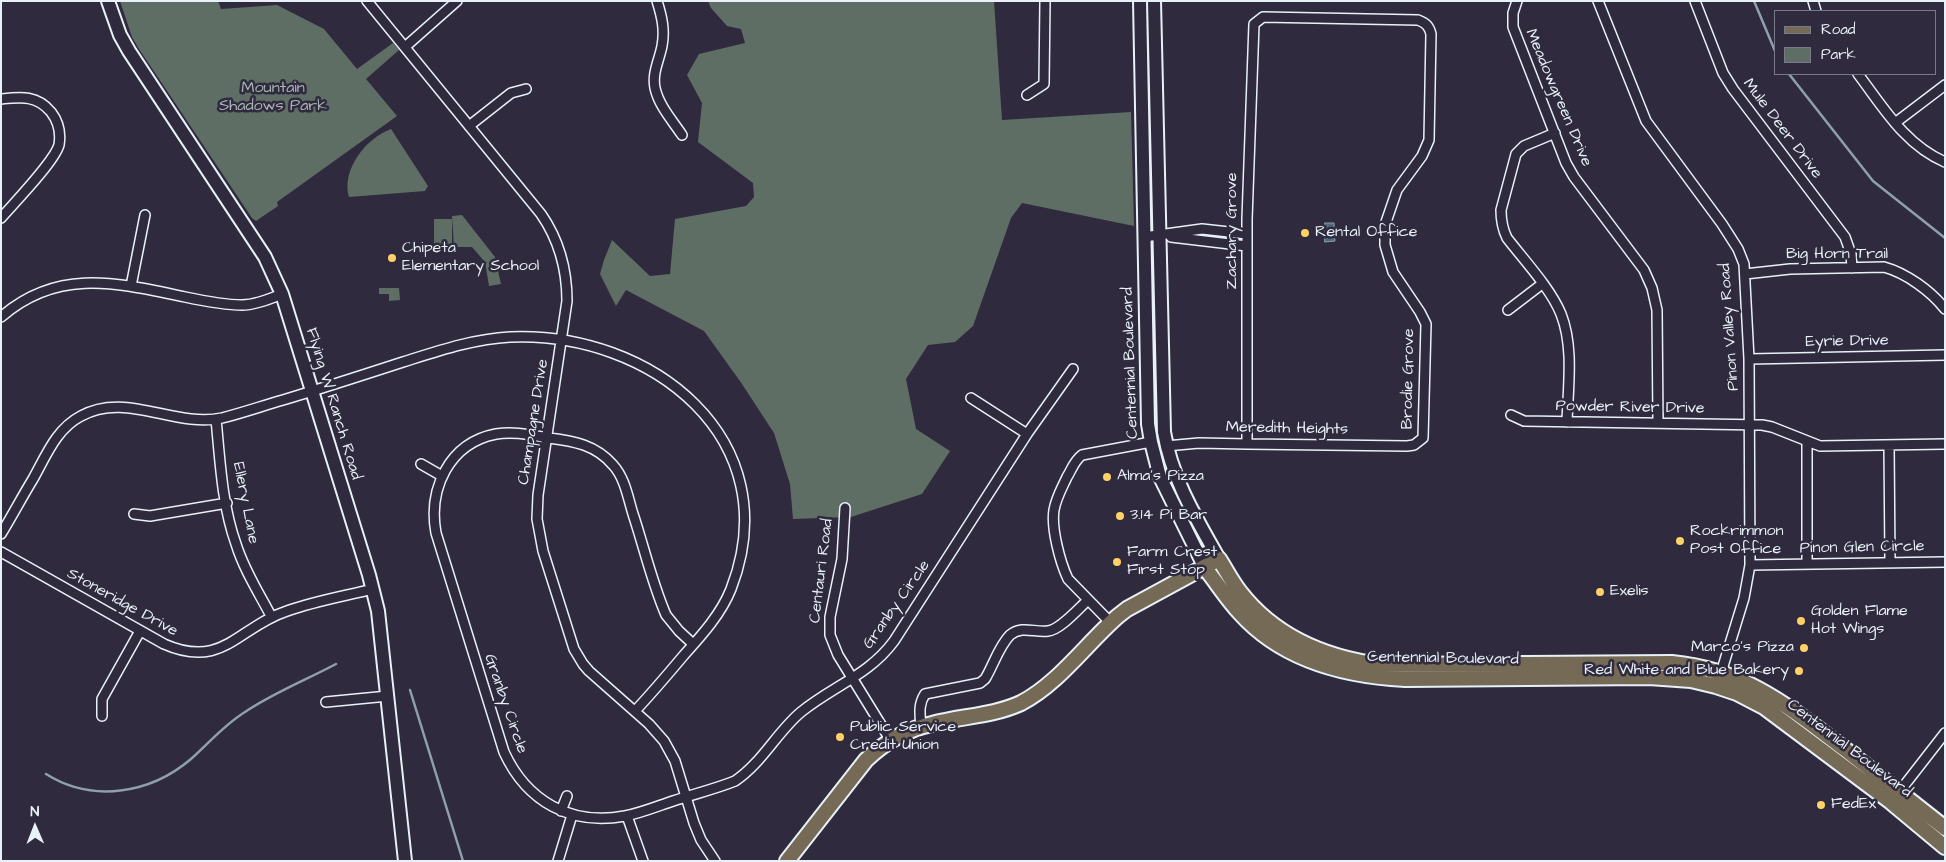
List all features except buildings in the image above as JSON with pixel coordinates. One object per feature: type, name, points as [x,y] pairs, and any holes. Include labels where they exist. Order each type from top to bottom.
[{"type":"main road","name":"Flying W Ranch Road","points":[[108,1],[120,35],[129,51],[266,257],[282,294],[373,588],[378,612],[388,696],[405,861]]},
{"type":"main road","name":"Centennial Boulevard","points":[[1140,1],[1147,404],[1151,442],[1165,489],[1205,568],[1240,613],[1269,638],[1308,660],[1353,674],[1377,678],[1649,677],[1719,680]]},
{"type":"main road","name":"Centennial Boulevard","points":[[1154,1],[1162,403],[1166,446],[1178,482],[1219,559],[1240,592],[1262,616],[1287,636],[1322,651],[1360,662],[1381,665],[1650,662],[1689,665],[1719,680],[1737,693],[1764,706],[1895,797],[1945,828]]},
{"type":"main road","points":[[787,861],[866,760],[891,740],[921,726],[996,712],[1026,700],[1053,680],[1110,622],[1127,609],[1219,559]]},
{"type":"main road","name":"Centennial Boulevard","points":[[1895,797],[1945,847]]},
{"type":"street","name":"Champagne Drive","points":[[366,1],[541,214],[556,239],[567,288],[566,316],[538,495],[538,524],[543,551],[570,640],[583,664],[658,733],[670,750],[700,840],[714,861]]},
{"type":"street","points":[[405,48],[457,1]]},
{"type":"street","points":[[657,1],[664,27],[662,48],[656,67],[655,87],[664,108],[682,135]]},
{"type":"street","points":[[1027,94],[1044,84],[1045,1]]},
{"type":"street","name":"Meadowgreen Drive","points":[[1518,1],[1513,13],[1512,27],[1566,163],[1574,177],[1644,270],[1652,288],[1657,310],[1658,423]]},
{"type":"street","name":"Pinon Valley Road","points":[[1598,1],[1646,121],[1734,240],[1741,256],[1745,274],[1749,359],[1750,565],[1744,598],[1719,680]]},
{"type":"street","name":"Mule Deer Drive","points":[[1695,1],[1722,73],[1732,89],[1845,237],[1851,254],[1852,268]]},
{"type":"street","name":"Brodie Grove","points":[[1257,20],[1263,17],[1418,20],[1428,25],[1431,34],[1429,140],[1422,156],[1397,190],[1385,225],[1385,245],[1393,272],[1426,324],[1424,434],[1420,442],[1407,446]]},
{"type":"street","name":"Zachary Grove","points":[[1247,444],[1247,234],[1253,28],[1257,20]]},
{"type":"street","points":[[1859,75],[1904,134],[1931,156],[1945,162]]},
{"type":"street","points":[[1895,123],[1945,85]]},
{"type":"street","points":[[469,126],[511,93],[526,89]]},
{"type":"street","points":[[1,99],[24,97],[43,104],[55,117],[60,135],[55,154],[1,218]]},
{"type":"street","points":[[1554,133],[1524,146],[1516,154],[1501,210],[1503,231],[1560,312],[1567,340],[1567,422]]},
{"type":"street","points":[[131,286],[145,215]]},
{"type":"street","points":[[1144,237],[1202,229],[1247,234]]},
{"type":"street","points":[[1159,235],[1247,246]]},
{"type":"street","name":"Big Horn Trail","points":[[1745,274],[1790,269],[1884,267],[1897,271],[1938,300],[1945,309]]},
{"type":"street","points":[[1,317],[33,296],[63,285],[92,282],[131,286],[214,303],[243,305],[282,294]]},
{"type":"street","points":[[1508,310],[1542,284]]},
{"type":"street","points":[[1,534],[57,436],[69,424],[84,414],[103,407],[125,407],[188,418],[216,419],[462,344],[507,337],[562,340],[586,344],[610,352],[670,382],[695,403],[717,431],[733,462],[738,477],[744,513],[745,530],[740,562],[723,606],[635,711]]},
{"type":"street","name":"Eyrie Drive","points":[[1749,359],[1945,355]]},
{"type":"street","name":"Granby Circle","points":[[693,644],[672,623],[664,609],[626,488],[615,467],[598,451],[578,442],[509,433],[494,434],[468,446],[458,455],[442,476],[434,500],[433,516],[436,533],[504,752],[510,765],[521,781],[545,802],[561,811],[572,815],[600,819],[627,816],[728,784],[742,776],[799,713],[879,659],[894,641],[1027,434],[1073,369]]},
{"type":"street","points":[[971,398],[1027,434]]},
{"type":"street","name":"Powder River Drive","points":[[1511,415],[1524,421],[1750,425]]},
{"type":"street","name":"Ellery Lane","points":[[216,419],[227,503],[236,544],[246,570],[272,616]]},
{"type":"street","points":[[1750,425],[1772,427],[1820,446],[1945,444]]},
{"type":"street","points":[[1807,441],[1807,564]]},
{"type":"street","points":[[1110,622],[1068,579],[1064,570],[1053,517],[1057,498],[1076,460],[1082,455],[1151,442]]},
{"type":"street","name":"Meredith Heights","points":[[1166,446],[1199,443],[1407,446]]},
{"type":"street","points":[[1889,445],[1890,562]]},
{"type":"street","points":[[421,464],[442,476]]},
{"type":"street","points":[[134,514],[150,516],[227,503]]},
{"type":"street","name":"Centauri Road","points":[[844,508],[840,570],[829,625],[832,645],[891,740]]},
{"type":"street","name":"Stoneridge Drive","points":[[1,552],[140,631],[174,649],[184,652],[206,652],[231,643],[272,616],[288,610],[373,588]]},
{"type":"street","name":"Pinon Glen Circle","points":[[1750,565],[1945,562]]},
{"type":"street","points":[[921,726],[920,708],[925,694],[980,683],[985,680],[1006,640],[1011,635],[1022,630],[1049,631],[1063,623],[1088,600]]},
{"type":"street","points":[[102,716],[102,699],[140,631]]},
{"type":"street","points":[[326,702],[388,696]]},
{"type":"street","points":[[1895,797],[1945,733]]},
{"type":"street","points":[[561,811],[567,796]]},
{"type":"street","points":[[558,861],[572,815]]},
{"type":"street","points":[[627,816],[643,861]]},
{"type":"green space","name":"Mountain Shadows Park","points":[[120,1],[218,1],[221,9],[277,5],[324,29],[357,69],[393,43],[399,50],[366,79],[397,116],[277,202],[278,206],[256,221],[252,218],[139,49],[132,37]]},
{"type":"green space","points":[[708,1],[994,1],[1002,120],[1131,112],[1134,226],[1022,203],[1011,218],[973,326],[955,342],[928,345],[906,379],[916,429],[950,451],[922,494],[851,517],[793,519],[790,484],[774,433],[704,331],[626,290],[616,306],[600,274],[612,240],[650,276],[670,274],[675,219],[746,206],[754,197],[753,183],[698,142],[702,103],[687,75],[699,54],[745,43],[741,29],[727,26],[711,8]]},
{"type":"green space","points":[[391,129],[428,186],[425,191],[349,197],[347,187],[349,176],[358,156],[373,140]]},
{"type":"green space","points":[[462,215],[495,257],[501,284],[489,286],[485,262],[472,247],[454,247],[452,216]]},
{"type":"green space","points":[[434,219],[452,219],[452,244],[434,244]]},
{"type":"green space","points":[[379,288],[399,288],[400,300],[389,301],[389,294],[379,294]]},
{"type":"water","points":[[1325,223],[1334,223],[1335,241],[1325,242]]},
{"type":"waterway","points":[[1754,1],[1774,49]]},
{"type":"waterway","points":[[1790,75],[1873,181],[1945,238]]},
{"type":"waterway","points":[[46,774],[82,789],[101,791],[139,787],[158,780],[175,771],[191,759],[237,717],[278,693],[336,664]]},
{"type":"waterway","points":[[410,690],[463,861]]},
{"type":"place","name":"Rental Office","points":[[1305,233]]},
{"type":"place","name":"Chipeta Elementary School","points":[[392,258]]},
{"type":"place","name":"Alma's Pizza","points":[[1107,477]]},
{"type":"place","name":"3.14 Pi Bar","points":[[1120,516]]},
{"type":"place","name":"Rockrimmon Post Office","points":[[1680,541]]},
{"type":"place","name":"Farm Crest First Stop","points":[[1117,562]]},
{"type":"place","name":"Exelis","points":[[1600,592]]},
{"type":"place","name":"Golden Flame Hot Wings","points":[[1801,621]]},
{"type":"place","name":"Marco's Pizza","points":[[1804,648]]},
{"type":"place","name":"Red White and Blue Bakery","points":[[1799,671]]},
{"type":"place","name":"Public Service Credit Union","points":[[840,737]]},
{"type":"place","name":"FedEx","points":[[1821,805]]}]
